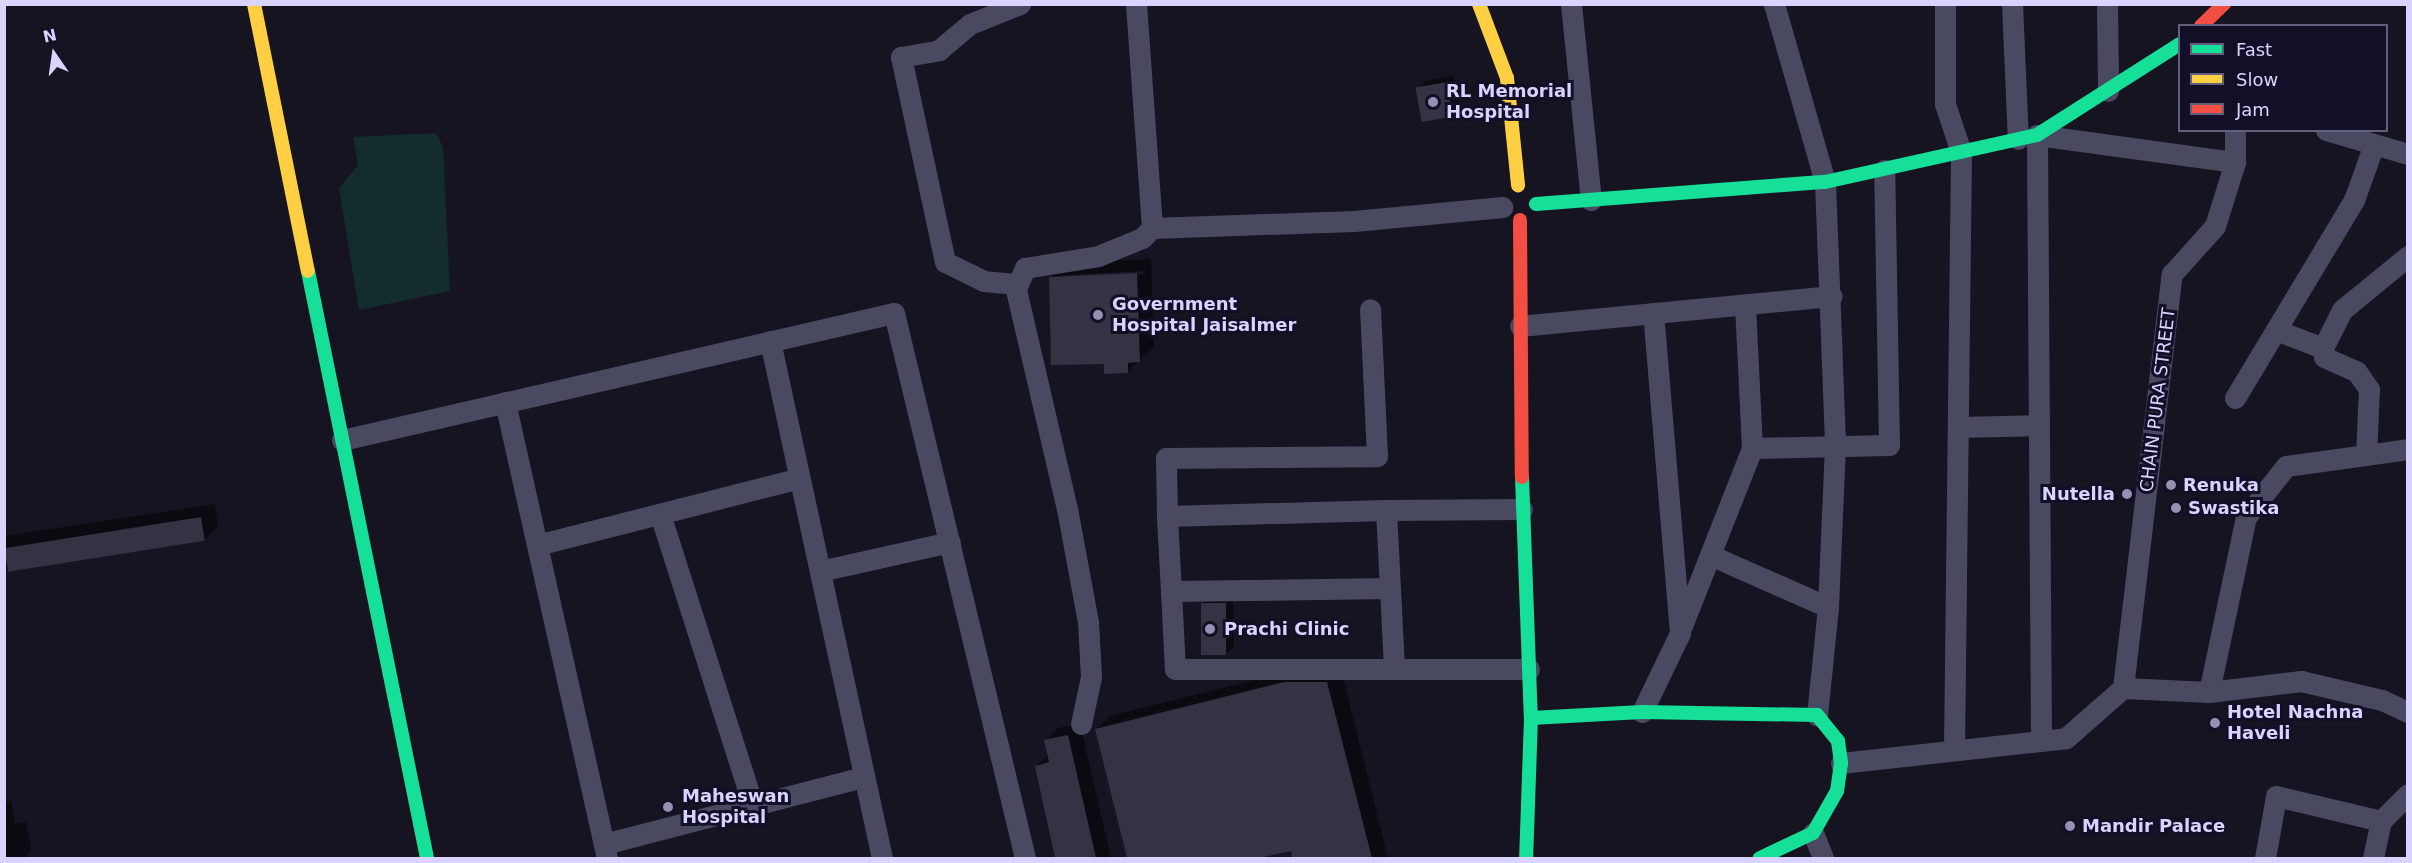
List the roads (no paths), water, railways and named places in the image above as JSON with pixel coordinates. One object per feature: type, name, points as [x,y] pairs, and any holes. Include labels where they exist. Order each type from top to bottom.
[{"type":"street","points":[[254,4],[427,858]]},
{"type":"street","points":[[1017,284],[984,280],[945,262],[901,57],[939,50],[970,24],[1020,4]]},
{"type":"street","points":[[1136,4],[1152,228]]},
{"type":"street","points":[[1479,4],[1507,78],[1518,185]]},
{"type":"street","points":[[1572,4],[1591,200]]},
{"type":"street","points":[[1760,858],[1813,833],[1828,814],[1837,791],[1841,763],[1838,741],[1818,715],[1828,607],[1835,446],[1832,296],[1825,182],[1774,4]]},
{"type":"street","points":[[1945,4],[1945,104],[1961,152],[1954,750]]},
{"type":"street","points":[[2012,4],[2028,137],[2039,425],[2041,741]]},
{"type":"street","points":[[2107,4],[2108,91]]},
{"type":"street","points":[[2203,24],[2224,5]]},
{"type":"street","points":[[2224,5],[2226,24]]},
{"type":"street","points":[[1536,204],[1825,182],[2028,137],[2108,91],[2178,45]]},
{"type":"street","name":"CHAIN PURA STREET","points":[[2123,688],[2172,274],[2215,226],[2235,162],[2235,132]]},
{"type":"street","points":[[2333,132],[2408,154]]},
{"type":"street","points":[[2028,137],[2235,162]]},
{"type":"street","points":[[2235,398],[2354,200],[2374,144]]},
{"type":"street","points":[[1752,448],[1889,445],[1884,170]]},
{"type":"street","points":[[1518,185],[1533,193],[1536,204],[1531,215],[1520,220],[1506,214],[1502,207],[1505,192],[1518,185]]},
{"type":"street","points":[[1081,724],[1091,677],[1088,622],[1017,284],[1025,268],[1098,256],[1142,238],[1152,228],[1354,221],[1502,207]]},
{"type":"street","points":[[1520,220],[1522,509],[1531,718],[1526,858]]},
{"type":"street","points":[[2366,455],[2369,389],[2357,372],[2324,357],[2323,348],[2342,310],[2408,256]]},
{"type":"street","points":[[1520,326],[1832,296]]},
{"type":"street","points":[[1642,712],[1680,633],[1752,448],[1745,304]]},
{"type":"street","points":[[1370,309],[1377,456],[1166,458],[1175,669],[1529,669]]},
{"type":"street","points":[[342,440],[894,313],[1025,858]]},
{"type":"street","points":[[1653,313],[1680,633]]},
{"type":"street","points":[[2276,330],[2323,348]]},
{"type":"street","points":[[770,341],[882,858]]},
{"type":"street","points":[[505,402],[605,851],[753,806],[864,777]]},
{"type":"street","points":[[1958,426],[2039,425]]},
{"type":"street","points":[[2209,692],[2246,518],[2286,466],[2408,449]]},
{"type":"street","points":[[537,545],[800,478]]},
{"type":"street","points":[[1167,516],[1522,509]]},
{"type":"street","points":[[1386,510],[1394,669]]},
{"type":"street","points":[[660,514],[753,806]]},
{"type":"street","points":[[820,571],[950,542]]},
{"type":"street","points":[[1710,555],[1828,607]]},
{"type":"street","points":[[1171,591],[1390,588]]},
{"type":"street","points":[[1841,763],[2066,738],[2123,688],[2209,692],[2301,681],[2382,700],[2408,712]]},
{"type":"street","points":[[1531,718],[1642,712],[1818,715]]},
{"type":"street","points":[[2373,858],[2381,821],[2408,794]]},
{"type":"street","points":[[2265,858],[2276,796],[2381,821]]},
{"type":"street","points":[[1813,833],[1823,858]]},
{"type":"place","name":"RL Memorial Hospital","points":[[1433,102]]},
{"type":"place","name":"Government Hospital Jaisalmer","points":[[1098,315]]},
{"type":"place","name":"Renuka","points":[[2171,485]]},
{"type":"place","name":"Nutella","points":[[2127,494]]},
{"type":"place","name":"Swastika","points":[[2176,508]]},
{"type":"place","name":"Prachi Clinic","points":[[1210,629]]},
{"type":"place","name":"Hotel Nachna Haveli","points":[[2215,723]]},
{"type":"place","name":"Maheswan Hospital","points":[[668,807]]},
{"type":"place","name":"Mandir Palace","points":[[2070,826]]}]
